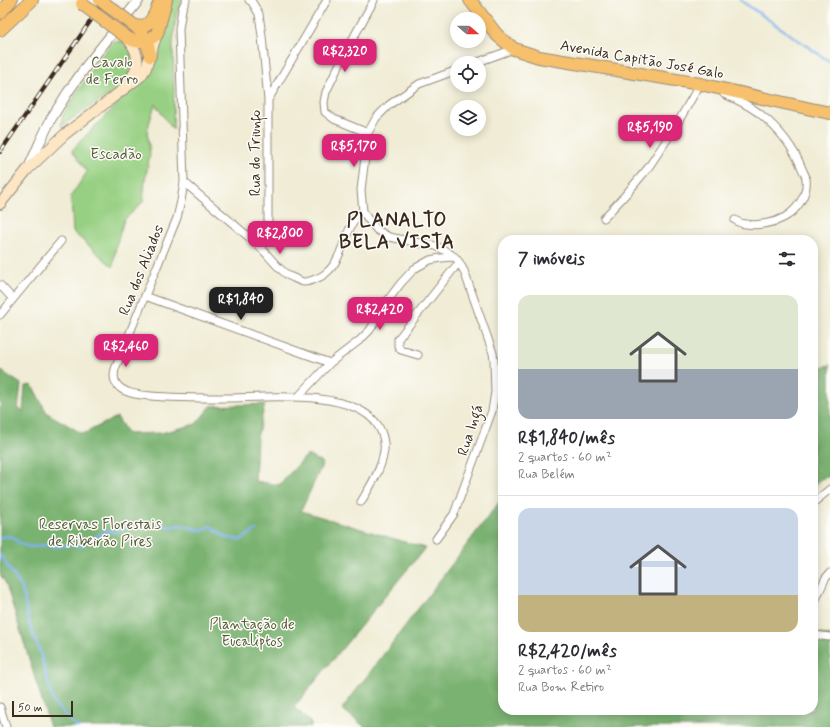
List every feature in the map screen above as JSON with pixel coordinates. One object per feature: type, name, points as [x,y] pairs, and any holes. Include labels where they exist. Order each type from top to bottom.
[{"type":"main road","points":[[0,13],[11,0]]},
{"type":"main road","points":[[100,0],[152,38]]},
{"type":"main road","points":[[134,25],[146,25],[150,22],[161,0]]},
{"type":"main road","points":[[0,204],[27,170],[65,134],[141,76],[146,68],[150,56],[152,38],[166,0]]},
{"type":"main road","name":"Avenida Capitão José Galo","points":[[470,0],[497,35],[514,49],[538,57],[700,85],[830,113]]},
{"type":"main road","points":[[0,30],[32,1]]},
{"type":"main road","points":[[80,2],[127,38],[137,51],[137,65],[131,79],[124,88]]},
{"type":"main road","points":[[127,38],[142,42],[152,38]]},
{"type":"main road","points":[[811,109],[830,122]]},
{"type":"street","points":[[27,170],[51,119],[68,92],[87,65],[139,0]]},
{"type":"street","name":"Rua dos Aliados","points":[[186,0],[182,9],[179,29],[184,182],[181,200],[177,218],[115,368],[114,378],[116,385],[135,394],[163,397],[298,397],[333,401],[356,408],[372,418],[381,430],[384,442],[384,455],[378,471],[361,502]]},
{"type":"street","points":[[249,0],[252,2],[258,14],[262,36],[268,100]]},
{"type":"street","name":"Rua do Triunfo","points":[[262,249],[268,221],[268,100],[327,0]]},
{"type":"street","points":[[368,133],[334,119],[325,112],[324,102],[326,92],[343,57],[374,0]]},
{"type":"street","points":[[486,59],[514,49]]},
{"type":"street","points":[[450,73],[419,84],[389,105],[376,118],[368,133],[361,190],[363,211],[377,230],[388,237],[436,246],[457,260]]},
{"type":"street","points":[[604,218],[648,168],[664,145],[700,85],[722,93],[758,112],[782,135],[794,151],[806,179],[806,190],[800,204],[790,214],[780,220],[756,225],[746,224],[735,220]]},
{"type":"street","points":[[184,182],[262,249],[289,276],[303,282],[316,279],[326,274],[333,266],[351,225],[357,216],[363,211]]},
{"type":"street","points":[[0,315],[61,241]]},
{"type":"street","points":[[298,397],[330,363],[360,340],[370,330],[388,300],[414,269],[430,260],[441,258],[457,260]]},
{"type":"street","points":[[418,355],[401,350],[398,346],[398,339],[457,260]]},
{"type":"street","name":"Rua Ingá","points":[[436,539],[454,514],[492,411],[495,392],[493,353],[464,270],[457,260]]},
{"type":"street","points":[[0,285],[13,299]]},
{"type":"street","points":[[145,296],[330,363]]},
{"type":"street","points":[[818,499],[830,489]]},
{"type":"street","points":[[818,595],[830,573]]},
{"type":"street","points":[[818,636],[830,637]]},
{"type":"street","points":[[0,707],[6,727]]},
{"type":"green space","name":"Escadão","points":[[170,0],[183,0],[176,15],[173,45],[173,130],[155,104],[147,131],[150,154],[143,202],[124,220],[116,246],[113,267],[73,232],[71,196],[87,172],[72,150],[149,73],[157,50]]},
{"type":"green space","name":"Cavalo de Ferro","points":[[113,41],[123,42],[131,51],[132,66],[125,81],[115,91],[61,126],[63,115],[94,66]]},
{"type":"green space","points":[[830,365],[830,476],[821,479],[818,482],[818,369]]},
{"type":"green space","name":"Reservas Florestais de Ribeirão Pires","points":[[0,370],[21,384],[18,409],[23,411],[25,386],[32,385],[47,413],[83,434],[117,417],[128,434],[161,433],[196,424],[211,406],[265,404],[257,438],[255,481],[279,485],[307,455],[323,463],[301,511],[425,548],[294,707],[311,723],[311,727],[50,727],[6,584],[0,574]]},
{"type":"green space","points":[[498,504],[498,715],[818,715],[818,633],[830,636],[830,727],[365,727],[342,709]]},
{"type":"waterway","points":[[740,0],[830,62]]},
{"type":"waterway","points":[[0,538],[5,536],[12,537],[21,544],[30,547],[45,545],[54,547],[75,544],[81,547],[88,540],[106,531],[116,532],[122,528],[136,525],[164,525],[171,527],[180,525],[203,531],[210,526],[227,538],[241,540],[256,530]]},
{"type":"waterway","points":[[0,555],[22,588],[29,623],[40,652],[53,702],[75,726],[79,727]]},
{"type":"railway","points":[[0,152],[105,0]]},
{"type":"district","name":"PLANALTO BELA VISTA","points":[[397,230]]},
{"type":"park label","name":"Plantação de Eucaliptos","points":[[252,632]]}]
